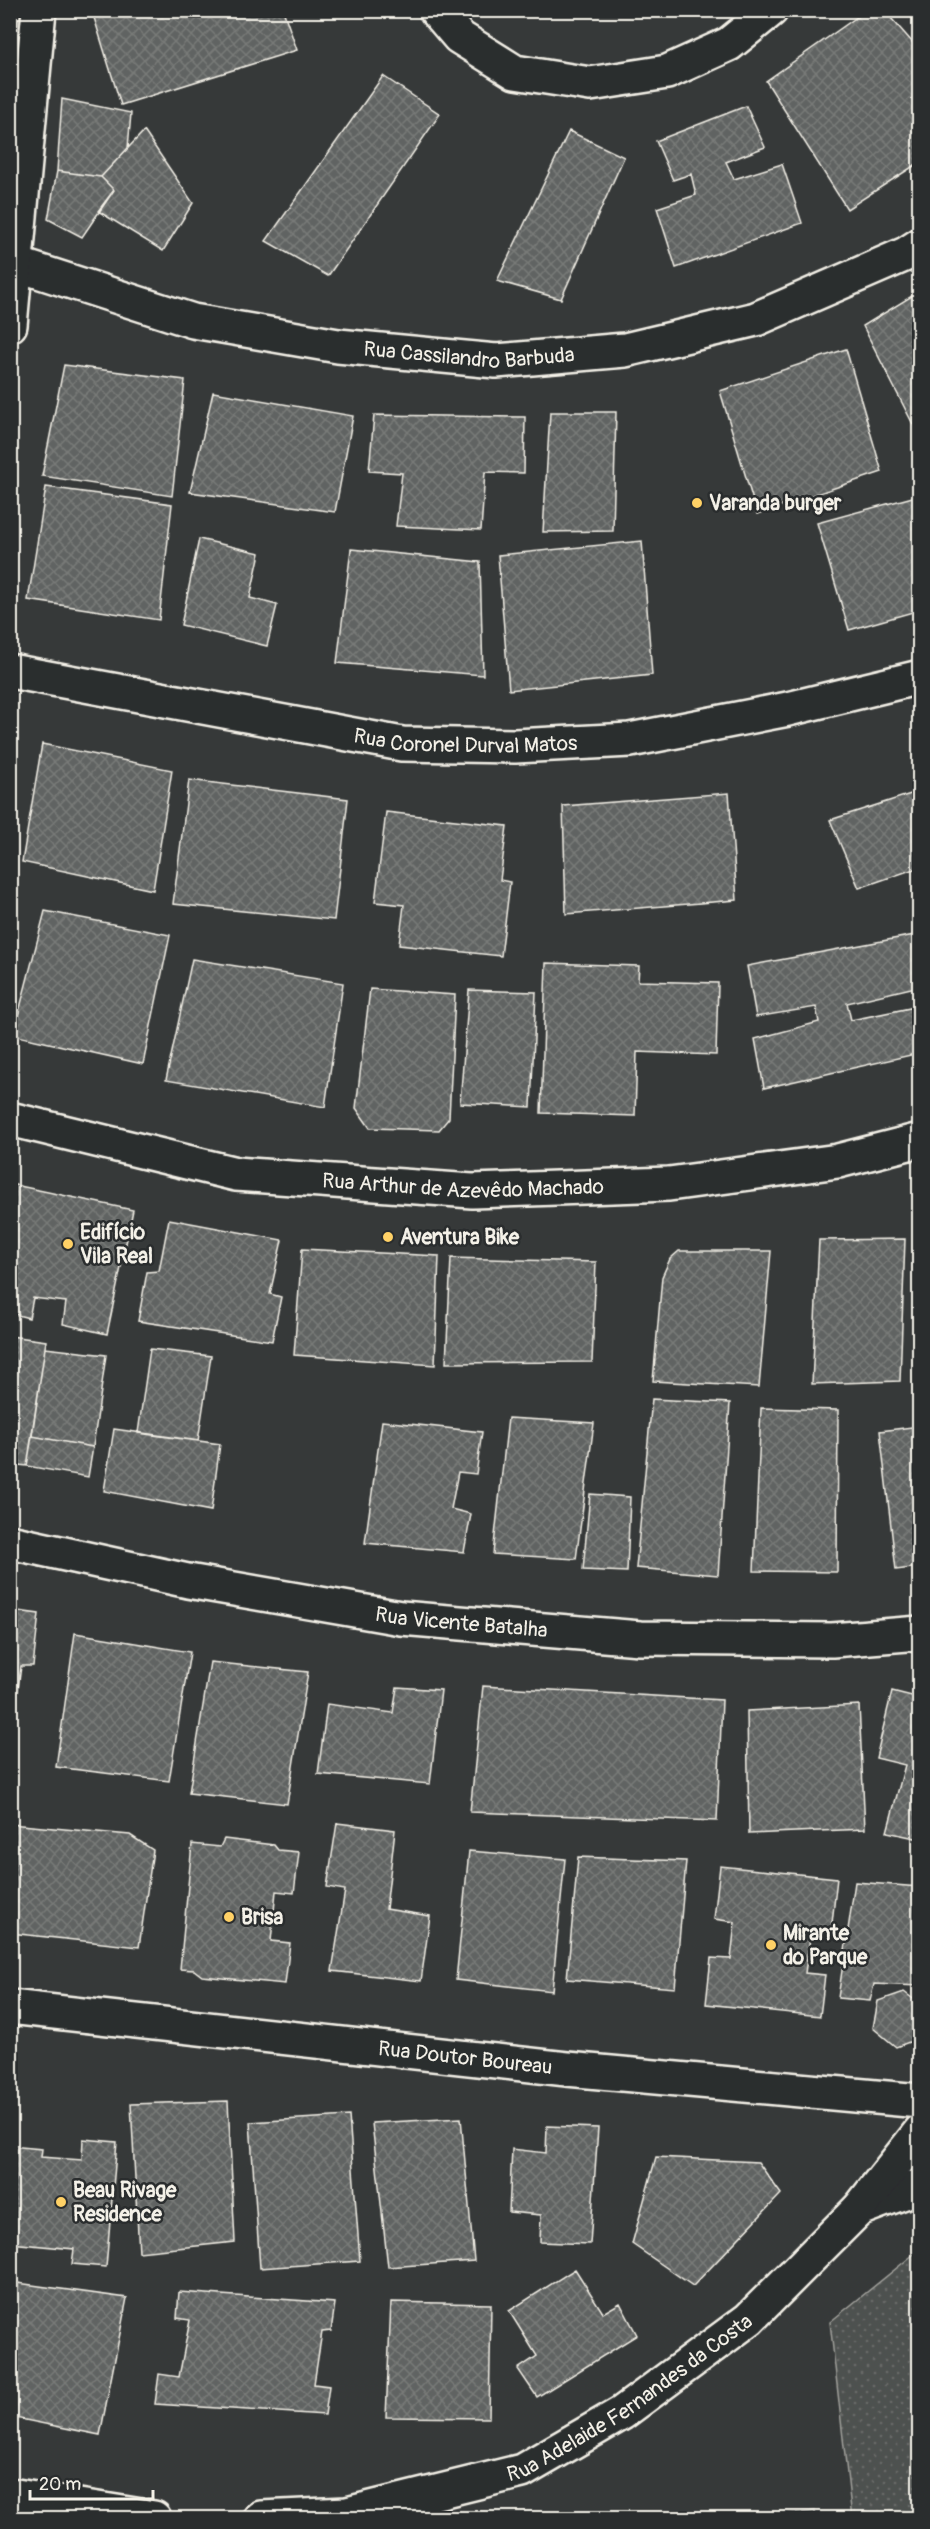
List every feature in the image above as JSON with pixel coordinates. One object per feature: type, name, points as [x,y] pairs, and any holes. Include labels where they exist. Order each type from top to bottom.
[{"type":"street","points":[[10,325],[39,10]]},
{"type":"street","points":[[436,10],[459,37],[515,72],[590,84],[667,72],[729,44],[771,10]]},
{"type":"street","name":"Rua Cassilandro Barbuda","points":[[14,264],[193,321],[338,346],[496,361],[625,350],[756,319],[906,254],[920,245]]},
{"type":"street","name":"Rua Coronel Durval Matos","points":[[10,671],[402,744],[515,746],[630,740],[788,709],[920,677]]},
{"type":"street","name":"Rua Arthur de Azevêdo Machado","points":[[10,1119],[236,1174],[472,1191],[669,1184],[838,1161],[920,1140]]},
{"type":"street","name":"Rua Vicente Batalha","points":[[10,1542],[188,1581],[401,1617],[639,1638],[831,1640],[920,1633]]},
{"type":"street","name":"Rua Doutor Boureau","points":[[10,2007],[567,2069],[920,2101]]},
{"type":"street","name":"Rua Adelaide Fernandes da Costa","points":[[261,2518],[347,2514],[522,2471],[622,2413],[749,2319],[859,2209],[920,2132]]},
{"type":"street","points":[[859,2209],[920,2186]]},
{"type":"street","points":[[10,2494],[154,2518]]},
{"type":"shaded area","points":[[919,2250],[919,2518],[852,2518],[830,2322]]},
{"type":"shaded area","points":[[815,2511],[815,2518],[754,2518]]},
{"type":"building","points":[[283,10],[297,50],[121,105],[92,11]]},
{"type":"building","points":[[867,10],[884,10],[920,51],[920,162],[847,209],[766,81]]},
{"type":"building","points":[[383,76],[440,114],[328,276],[266,241]]},
{"type":"building","points":[[62,99],[131,113],[128,148],[101,177],[57,171]]},
{"type":"building","points":[[746,106],[765,147],[726,162],[734,179],[782,164],[802,223],[676,268],[657,208],[696,195],[691,174],[673,180],[656,141]]},
{"type":"building","points":[[144,131],[193,203],[163,251],[98,211],[114,190],[101,177]]},
{"type":"building","points":[[569,131],[624,157],[561,299],[497,281]]},
{"type":"building","points":[[57,171],[101,177],[114,190],[82,237],[48,219]]},
{"type":"building","points":[[920,291],[920,438],[863,326]]},
{"type":"building","points":[[846,349],[882,472],[757,514],[720,391]]},
{"type":"building","points":[[64,365],[185,380],[172,496],[42,476]]},
{"type":"building","points":[[213,392],[353,416],[335,512],[190,492]]},
{"type":"building","points":[[550,412],[616,412],[613,531],[543,532]]},
{"type":"building","points":[[374,415],[525,417],[524,473],[485,472],[481,530],[396,526],[402,473],[369,471]]},
{"type":"building","points":[[46,487],[172,504],[159,620],[28,600]]},
{"type":"building","points":[[920,495],[920,610],[849,630],[817,523]]},
{"type":"building","points":[[199,539],[260,553],[250,598],[277,605],[267,646],[181,625]]},
{"type":"building","points":[[642,541],[652,675],[509,690],[498,555]]},
{"type":"building","points":[[351,549],[480,562],[483,675],[337,663]]},
{"type":"building","points":[[42,744],[172,770],[153,890],[22,862]]},
{"type":"building","points":[[189,780],[348,799],[334,920],[173,904]]},
{"type":"building","points":[[920,791],[920,867],[859,888],[830,820]]},
{"type":"building","points":[[729,793],[737,900],[566,914],[563,806]]},
{"type":"building","points":[[386,812],[507,826],[500,880],[510,882],[501,956],[399,945],[404,905],[375,902]]},
{"type":"building","points":[[45,911],[170,935],[143,1064],[13,1035]]},
{"type":"building","points":[[915,935],[920,986],[847,1003],[851,1020],[920,1006],[920,1053],[764,1088],[755,1039],[819,1022],[816,1007],[756,1017],[747,966]]},
{"type":"building","points":[[192,959],[343,983],[325,1107],[166,1080]]},
{"type":"building","points":[[546,963],[639,966],[638,981],[718,983],[716,1055],[637,1052],[635,1116],[541,1113]]},
{"type":"building","points":[[370,989],[455,995],[449,1118],[439,1130],[370,1128],[356,1108]]},
{"type":"building","points":[[469,990],[536,992],[531,1107],[460,1103]]},
{"type":"building","name":"Edifício Vila Real","points":[[10,1184],[133,1210],[107,1334],[63,1324],[66,1302],[33,1298],[29,1318],[10,1313]]},
{"type":"building","points":[[169,1219],[282,1240],[270,1294],[281,1297],[272,1341],[138,1321],[147,1272],[159,1271]]},
{"type":"building","points":[[905,1239],[900,1381],[812,1384],[819,1240]]},
{"type":"building","points":[[302,1249],[439,1256],[435,1365],[294,1355]]},
{"type":"building","points":[[679,1251],[771,1251],[759,1387],[653,1381],[662,1277],[670,1259]]},
{"type":"building","points":[[451,1258],[596,1262],[592,1362],[446,1363]]},
{"type":"building","points":[[10,1336],[46,1341],[27,1466],[10,1464]]},
{"type":"building","points":[[45,1348],[106,1355],[93,1447],[32,1436]]},
{"type":"building","points":[[150,1349],[211,1356],[198,1441],[138,1433]]},
{"type":"building","points":[[652,1399],[730,1403],[718,1575],[636,1568]]},
{"type":"building","points":[[761,1408],[838,1410],[837,1572],[754,1571]]},
{"type":"building","points":[[508,1418],[594,1423],[576,1559],[493,1554]]},
{"type":"building","points":[[382,1421],[482,1432],[476,1474],[458,1472],[451,1509],[471,1514],[464,1552],[365,1543]]},
{"type":"building","points":[[920,1426],[920,1567],[896,1570],[880,1431]]},
{"type":"building","points":[[114,1429],[220,1444],[211,1511],[104,1491]]},
{"type":"building","points":[[32,1436],[93,1447],[88,1477],[27,1466]]},
{"type":"building","points":[[590,1494],[630,1497],[627,1572],[583,1570]]},
{"type":"building","points":[[10,1610],[39,1614],[33,1666],[21,1666],[10,1752]]},
{"type":"building","points":[[75,1633],[190,1652],[169,1781],[56,1767]]},
{"type":"building","points":[[210,1662],[308,1672],[287,1804],[189,1793]]},
{"type":"building","points":[[483,1686],[722,1700],[717,1821],[470,1812]]},
{"type":"building","points":[[397,1687],[441,1690],[430,1784],[318,1774],[327,1704],[393,1713]]},
{"type":"building","points":[[892,1691],[920,1698],[920,1839],[887,1832],[905,1765],[876,1758]]},
{"type":"building","points":[[859,1705],[865,1829],[749,1834],[747,1711]]},
{"type":"building","points":[[337,1823],[395,1830],[386,1909],[430,1916],[421,1981],[332,1971],[345,1890],[327,1887]]},
{"type":"building","points":[[10,1824],[130,1835],[153,1850],[139,1947],[10,1933]]},
{"type":"building","name":"Brisa","points":[[224,1839],[274,1845],[278,1850],[299,1852],[294,1893],[276,1891],[271,1941],[290,1943],[285,1984],[202,1976],[194,1970],[180,1969],[192,1844],[220,1847]]},
{"type":"building","points":[[469,1851],[565,1859],[552,1991],[456,1980]]},
{"type":"building","points":[[578,1857],[686,1861],[675,1988],[567,1979]]},
{"type":"building","name":"Mirante do Parque","points":[[720,1866],[837,1878],[831,1932],[811,1930],[805,1973],[825,1975],[820,2016],[706,2004],[711,1958],[731,1959],[735,1922],[714,1919]]},
{"type":"building","points":[[855,1882],[920,1887],[920,1986],[874,1984],[870,2001],[838,1998]]},
{"type":"building","points":[[904,1992],[920,2004],[920,2038],[896,2047],[873,2028],[878,2001]]},
{"type":"building","points":[[228,2101],[235,2242],[139,2252],[131,2104]]},
{"type":"building","points":[[349,2116],[360,2261],[260,2268],[250,2122]]},
{"type":"building","points":[[461,2118],[474,2261],[388,2267],[372,2123]]},
{"type":"building","points":[[547,2126],[598,2128],[590,2244],[540,2242],[541,2215],[509,2212],[512,2149],[546,2153]]},
{"type":"building","name":"Beau Rivage Residence","points":[[83,2139],[117,2142],[106,2267],[72,2264],[74,2249],[10,2243],[10,2146],[42,2149],[41,2157],[82,2160]]},
{"type":"building","points":[[656,2157],[758,2162],[781,2194],[693,2286],[632,2244]]},
{"type":"building","points":[[575,2269],[603,2313],[620,2303],[637,2335],[537,2397],[518,2369],[537,2356],[509,2311]]},
{"type":"building","points":[[10,2282],[127,2298],[100,2435],[10,2417]]},
{"type":"building","points":[[179,2292],[335,2303],[331,2331],[322,2332],[314,2384],[329,2386],[325,2415],[155,2404],[159,2374],[179,2377],[190,2320],[177,2318]]},
{"type":"building","points":[[391,2302],[491,2304],[489,2418],[386,2417]]},
{"type":"place","name":"Varanda burger","points":[[697,503]]},
{"type":"place","name":"Aventura Bike","points":[[388,1237]]},
{"type":"place","name":"Edifício Vila Real","points":[[68,1244]]},
{"type":"place","name":"Brisa","points":[[229,1917]]},
{"type":"place","name":"Mirante do Parque","points":[[771,1945]]},
{"type":"place","name":"Beau Rivage Residence","points":[[61,2202]]}]
